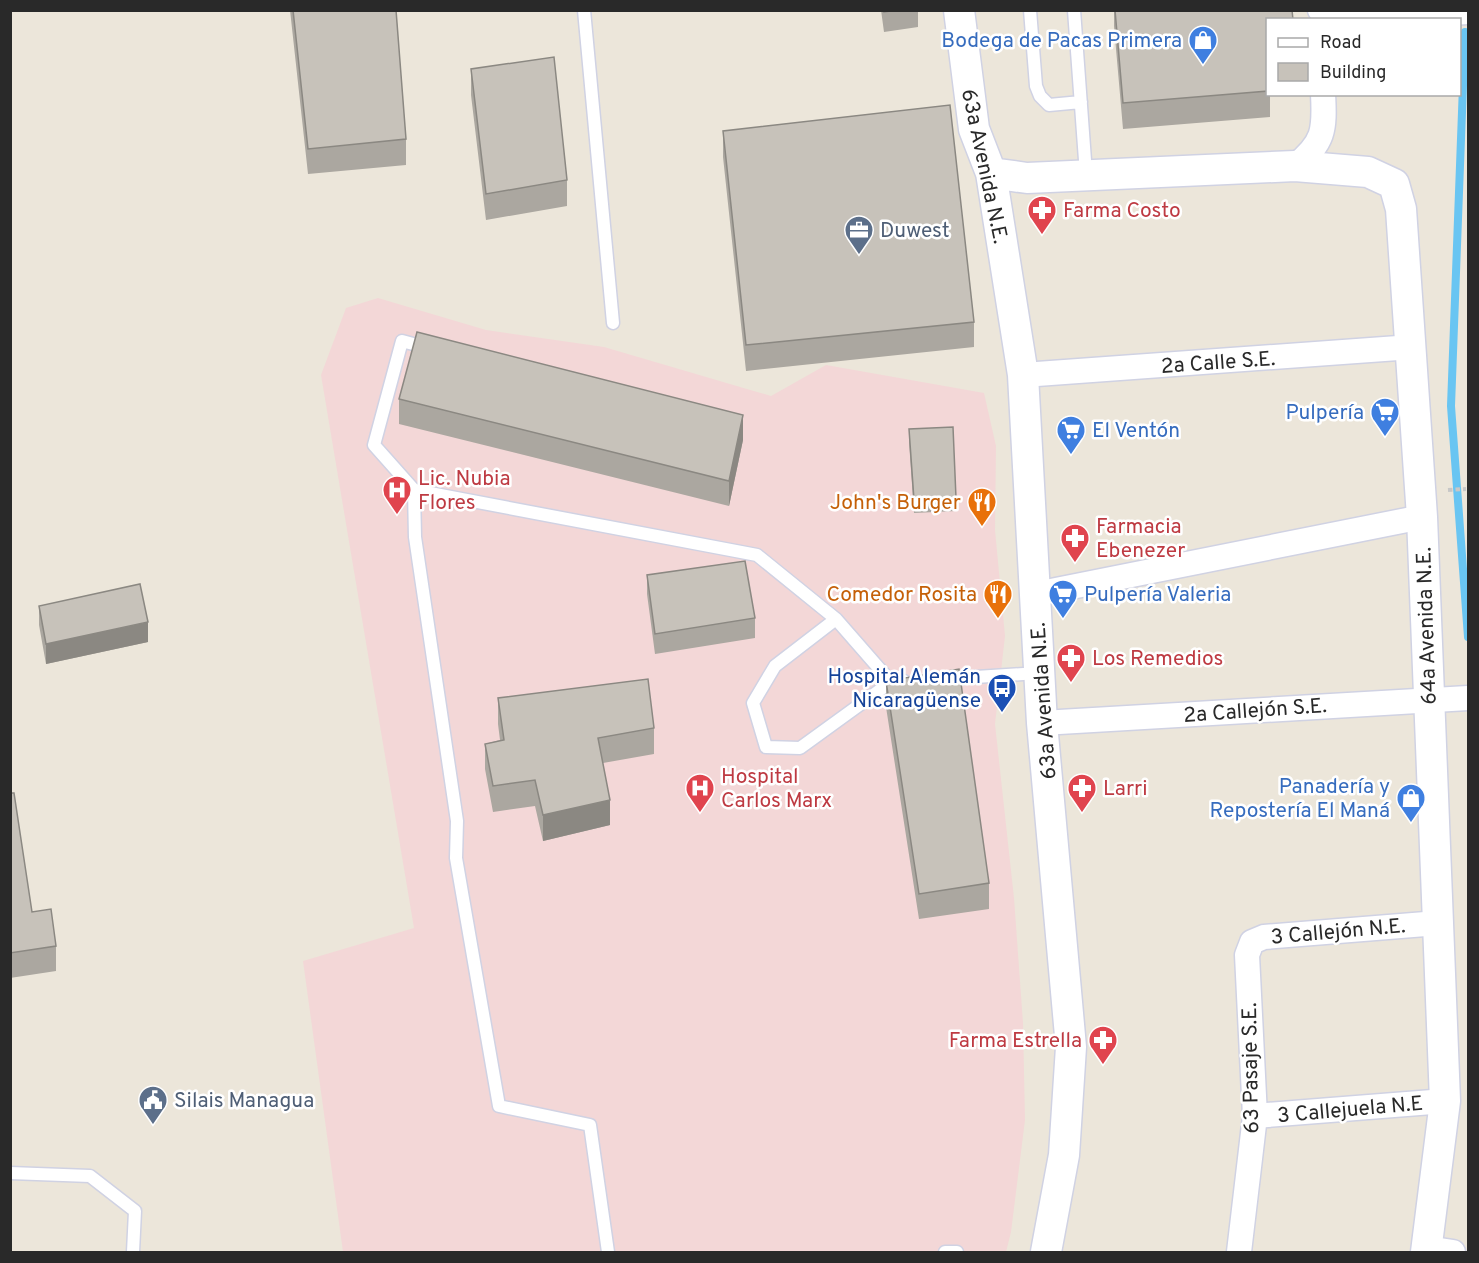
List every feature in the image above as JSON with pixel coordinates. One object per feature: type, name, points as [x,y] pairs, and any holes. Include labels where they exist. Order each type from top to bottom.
[{"type":"street","name":"63a Avenida N.E.","points":[[959,10],[974,129],[991,173],[1023,375],[1042,723],[1071,1047],[1064,1155],[1046,1252]]},
{"type":"street","points":[[1319,10],[1337,18]]},
{"type":"street","points":[[1360,18],[1468,12]]},
{"type":"street","points":[[991,173],[1027,178],[1295,166],[1312,152],[1322,137],[1323,96]]},
{"type":"street","name":"64a Avenida N.E.","points":[[1295,166],[1368,172],[1394,184],[1401,209],[1422,517],[1451,699],[1438,923],[1445,1101],[1435,1251]]},
{"type":"street","name":"2a Calle S.E.","points":[[1023,375],[1412,347]]},
{"type":"street","points":[[1036,594],[1422,517]]},
{"type":"street","name":"2a Callejón S.E.","points":[[1042,723],[1451,699]]},
{"type":"street","name":"3 Callejón N.E.","points":[[1247,955],[1252,942],[1264,937],[1438,923]]},
{"type":"street","name":"63 Pasaje S.E.","points":[[1239,1252],[1255,1116],[1247,955]]},
{"type":"street","name":"3 Callejuela N.E","points":[[1255,1116],[1445,1101]]},
{"type":"lane","points":[[584,10],[613,323]]},
{"type":"lane","points":[[1030,10],[1036,86],[1040,96],[1049,105],[1082,102]]},
{"type":"lane","points":[[1074,10],[1086,176]]},
{"type":"lane","points":[[436,350],[402,341],[375,445],[414,490],[757,555],[836,619],[891,682]]},
{"type":"lane","points":[[414,490],[415,537],[457,821],[456,858],[499,1106],[590,1125],[608,1252]]},
{"type":"lane","points":[[836,619],[775,666],[753,704],[766,747],[800,748],[891,682],[912,681]]},
{"type":"lane","points":[[933,679],[1039,673]]},
{"type":"lane","points":[[10,1173],[90,1176],[135,1211],[133,1252]]},
{"type":"lane","points":[[945,1252],[957,1252]]},
{"type":"path","points":[[1448,490],[1466,489]]},
{"type":"shaded area","name":"Hospital Carlos Marx","points":[[378,298],[486,330],[604,347],[771,396],[826,365],[984,393],[996,446],[995,530],[1005,636],[995,724],[1014,898],[1023,1023],[1025,1120],[1011,1232],[1006,1252],[343,1252],[303,961],[414,928],[321,375],[346,308]]},
{"type":"building","points":[[293,10],[396,10],[406,139],[308,149]]},
{"type":"building","points":[[1115,10],[1292,10],[1293,18],[1266,18],[1266,91],[1123,103]]},
{"type":"building","points":[[554,57],[567,180],[486,194],[471,69]]},
{"type":"building","points":[[950,105],[974,322],[746,345],[723,131]]},
{"type":"building","points":[[417,332],[743,415],[729,481],[399,399]]},
{"type":"building","points":[[953,427],[956,498],[914,500],[909,429]]},
{"type":"building","points":[[745,561],[755,618],[655,634],[647,575]]},
{"type":"building","points":[[140,584],[148,622],[46,644],[39,606]]},
{"type":"building","points":[[959,669],[989,883],[919,894],[886,681]]},
{"type":"building","points":[[648,679],[654,728],[598,738],[610,800],[543,815],[535,780],[493,786],[485,744],[504,740],[498,698]]},
{"type":"building","points":[[10,793],[14,793],[32,912],[51,909],[56,946],[10,953]]},
{"type":"waterway","points":[[1465,32],[1451,406],[1468,637]]},
{"type":"place","name":"Bodega de Pacas Primera","points":[[1203,66]]},
{"type":"place","name":"Farma Costo","points":[[1042,236]]},
{"type":"place","name":"Duwest","points":[[859,256]]},
{"type":"place","name":"Pulpería","points":[[1385,438]]},
{"type":"place","name":"El Ventón","points":[[1071,456]]},
{"type":"place","name":"Lic. Nubia Flores","points":[[397,516]]},
{"type":"place","name":"John's Burger","points":[[982,528]]},
{"type":"place","name":"Farmacia Ebenezer","points":[[1075,564]]},
{"type":"place","name":"Comedor Rosita","points":[[998,620]]},
{"type":"place","name":"Pulpería Valeria","points":[[1063,620]]},
{"type":"place","name":"Los Remedios","points":[[1071,684]]},
{"type":"place","name":"Hospital Alemán Nicaragüense","points":[[1002,714]]},
{"type":"place","name":"Hospital Carlos Marx","points":[[700,814]]},
{"type":"place","name":"Larri","points":[[1082,814]]},
{"type":"place","name":"Panadería y Repostería El Maná","points":[[1411,824]]},
{"type":"place","name":"Farma Estrella","points":[[1103,1066]]},
{"type":"place","name":"Silais Managua","points":[[153,1126]]}]
